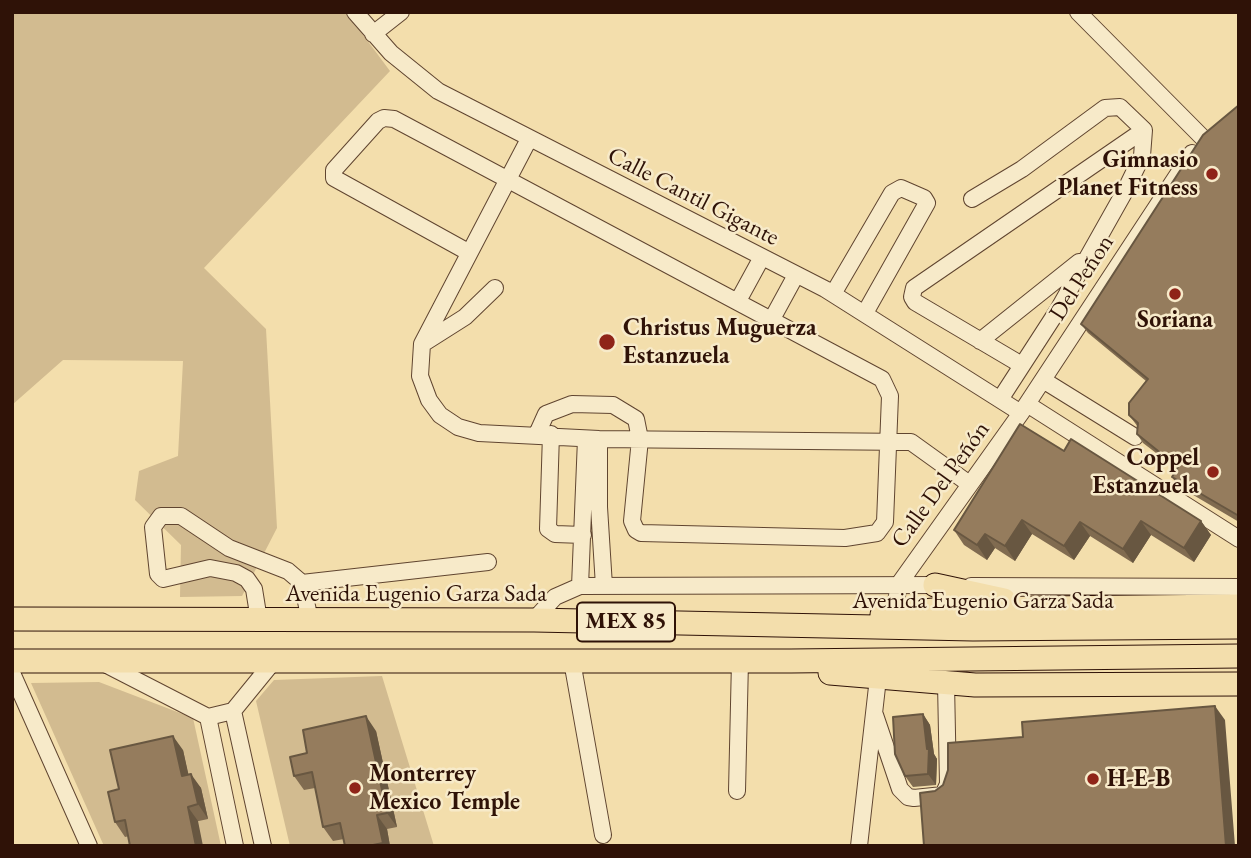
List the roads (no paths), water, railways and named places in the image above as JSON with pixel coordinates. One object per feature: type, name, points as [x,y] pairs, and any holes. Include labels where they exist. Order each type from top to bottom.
[{"type":"highway","points":[[935,585],[1049,608]]},
{"type":"highway","points":[[824,626],[894,613],[1239,606]]},
{"type":"highway","name":"Avenida Eugenio Garza Sada","points":[[12,619],[534,620],[824,626],[1239,627]]},
{"type":"highway","name":"MEX 85","points":[[12,661],[791,661],[1239,656]]},
{"type":"highway","points":[[791,661],[809,671],[946,683],[1239,684]]},
{"type":"street","name":"Calle Cantil Gigante","points":[[355,12],[373,34],[419,79],[529,139],[833,294],[1001,398],[1024,408],[1239,539]]},
{"type":"street","points":[[373,34],[401,12]]},
{"type":"street","name":"Del Peñon","points":[[1024,408],[1207,133],[1078,12]]},
{"type":"street","points":[[972,199],[1022,169],[1105,108],[1120,107],[1143,130],[1142,156],[1058,310],[1001,398]]},
{"type":"street","points":[[468,252],[339,182],[332,173],[378,121],[389,117],[772,319],[883,379],[890,396],[886,513],[877,533],[845,538],[641,533],[636,530],[632,521],[640,439],[636,419],[613,405],[572,404],[546,414],[544,434],[548,529],[555,534],[583,535]]},
{"type":"street","points":[[1020,365],[915,302],[912,297],[914,288],[1143,130]]},
{"type":"street","points":[[529,139],[422,344],[420,376],[429,400],[440,415],[458,427],[479,433],[544,434],[593,439],[888,444],[911,442],[968,483]]},
{"type":"street","points":[[833,294],[892,193],[901,188],[924,198],[927,203],[865,313]]},
{"type":"street","points":[[980,341],[1088,255]]},
{"type":"street","points":[[738,301],[762,257]]},
{"type":"street","points":[[772,319],[796,275]]},
{"type":"street","points":[[422,344],[465,317],[495,288]]},
{"type":"street","points":[[1036,298],[1058,310]]},
{"type":"street","points":[[1043,380],[1135,436]]},
{"type":"street","name":"Calle Del Peñón","points":[[899,584],[968,483],[1024,408]]},
{"type":"street","points":[[580,586],[593,439]]},
{"type":"street","points":[[593,439],[604,586]]},
{"type":"street","points":[[259,620],[254,589],[247,579],[236,573],[210,568],[163,579],[158,574],[153,527],[161,516],[181,516],[229,548],[288,571],[302,583],[310,620]]},
{"type":"street","points":[[247,579],[258,558]]},
{"type":"street","points":[[302,583],[488,562]]},
{"type":"street","points":[[894,613],[899,584]]},
{"type":"street","points":[[534,620],[562,591],[580,586],[899,584],[1239,587]]},
{"type":"street","points":[[572,661],[603,835]]},
{"type":"street","points":[[737,791],[740,661]]},
{"type":"street","points":[[101,662],[208,717],[233,711],[273,662]]},
{"type":"street","points":[[12,673],[89,846]]},
{"type":"street","points":[[859,846],[878,678]]},
{"type":"street","points":[[874,715],[900,789],[908,797],[914,798],[943,795],[948,784],[946,683]]},
{"type":"street","points":[[233,711],[263,846]]},
{"type":"street","points":[[208,717],[235,846]]},
{"type":"place","name":"Gimnasio Planet Fitness","points":[[1212,174]]},
{"type":"place","name":"Soriana","points":[[1175,294]]},
{"type":"place","name":"Christus Muguerza Estanzuela","points":[[607,342]]},
{"type":"place","name":"Coppel Estanzuela","points":[[1213,472]]},
{"type":"place","name":"H-E-B","points":[[1093,779]]},
{"type":"place","name":"Monterrey Mexico Temple","points":[[355,788]]}]
